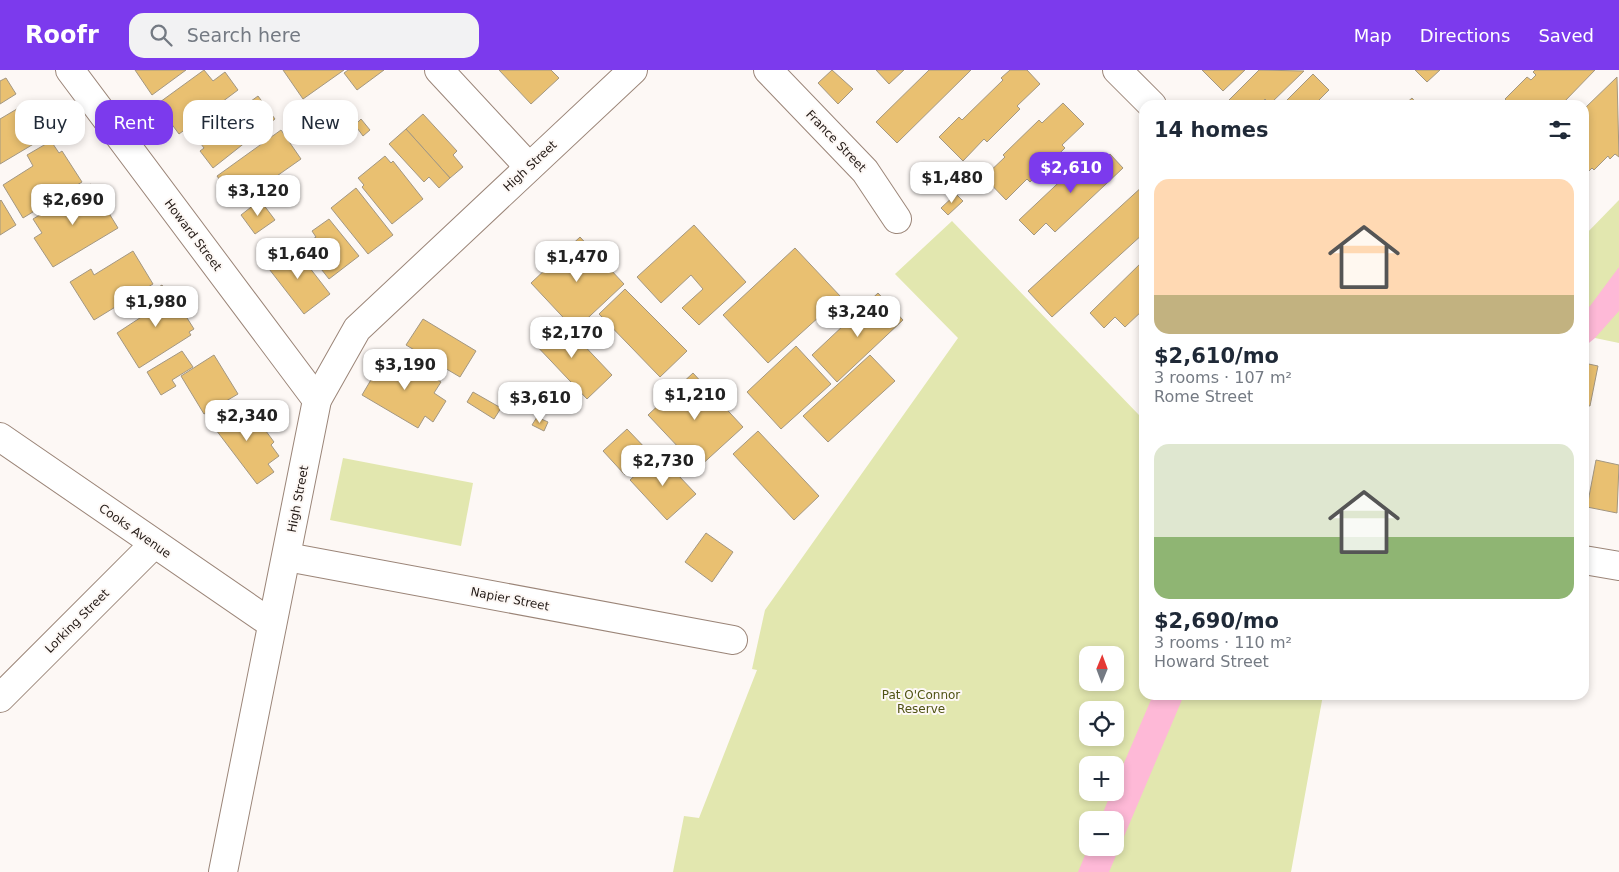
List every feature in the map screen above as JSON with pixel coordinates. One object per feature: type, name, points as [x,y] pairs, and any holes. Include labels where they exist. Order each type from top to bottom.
[{"type":"street","name":"Howard Street","points":[[70,70],[317,400]]},
{"type":"street","points":[[438,70],[529,167]]},
{"type":"street","name":"High Street","points":[[222,872],[287,557],[317,400],[357,329],[633,70]]},
{"type":"street","name":"France Street","points":[[768,70],[865,171],[897,219]]},
{"type":"street","points":[[1117,70],[1147,100]]},
{"type":"street","name":"Cooks Avenue","points":[[0,436],[272,624]]},
{"type":"street","name":"Lorking Street","points":[[0,698],[154,544]]},
{"type":"street","name":"Napier Street","points":[[287,557],[733,640]]},
{"type":"street","points":[[1589,561],[1619,566]]},
{"type":"green space","points":[[1619,200],[1619,343],[1595,338],[1589,335],[1589,231]]},
{"type":"green space","name":"Pat O'Connor Reserve","points":[[952,221],[1139,415],[1139,700],[1322,700],[1291,872],[673,872],[684,816],[699,818],[757,670],[752,669],[765,610],[958,338],[895,274]]},
{"type":"green space","points":[[343,458],[473,483],[461,546],[330,520]]},
{"type":"shaded area","points":[[1619,267],[1619,311],[1589,343],[1590,306]]},
{"type":"shaded area","points":[[1151,700],[1182,700],[1124,837],[1124,811],[1104,811],[1108,801],[1124,801],[1124,763]]},
{"type":"shaded area","points":[[1085,856],[1116,856],[1109,872],[1078,872]]},
{"type":"building","points":[[135,70],[186,70],[152,95]]},
{"type":"building","points":[[204,70],[213,81],[225,72],[238,90],[225,100],[183,100],[183,131],[179,134],[173,126],[173,100],[163,100]]},
{"type":"building","points":[[283,70],[344,70],[303,99]]},
{"type":"building","points":[[348,70],[384,70],[357,90],[344,73]]},
{"type":"building","points":[[499,70],[551,70],[559,78],[531,104]]},
{"type":"building","points":[[832,70],[853,89],[838,104],[818,83]]},
{"type":"building","points":[[876,70],[904,70],[889,84]]},
{"type":"building","points":[[929,70],[971,70],[897,143],[876,122]]},
{"type":"building","points":[[1010,70],[1027,70],[1040,84],[1017,106],[1020,109],[987,142],[984,139],[963,161],[939,137],[959,117],[962,120],[1003,80],[1001,78]]},
{"type":"building","points":[[1202,70],[1245,70],[1223,91]]},
{"type":"building","points":[[1259,70],[1304,71],[1274,100],[1229,100]]},
{"type":"building","points":[[1415,70],[1440,70],[1427,82]]},
{"type":"building","points":[[1535,70],[1595,70],[1566,100],[1505,99],[1527,77],[1531,80],[1536,75],[1533,72]]},
{"type":"building","points":[[1313,74],[1329,90],[1319,100],[1287,100]]},
{"type":"building","points":[[1617,77],[1619,157],[1615,154],[1610,159],[1608,156],[1594,170],[1592,168],[1589,171],[1589,104]]},
{"type":"building","points":[[6,78],[16,94],[0,104],[0,81]]},
{"type":"building","points":[[258,96],[261,100],[252,100]]},
{"type":"building","points":[[1063,103],[1084,124],[1062,145],[1065,148],[1030,182],[1027,179],[1006,200],[984,177],[1005,157],[1003,155],[1039,120],[1042,123]]},
{"type":"building","points":[[15,110],[15,145],[32,145],[0,164],[0,119]]},
{"type":"building","points":[[423,114],[457,151],[453,155],[463,167],[450,178],[406,129]]},
{"type":"building","points":[[361,119],[370,130],[363,136],[358,129],[358,122]]},
{"type":"building","points":[[406,129],[450,178],[439,188],[429,177],[424,182],[389,144]]},
{"type":"building","points":[[281,130],[283,133],[283,145],[291,145],[301,159],[237,204],[217,176],[260,145],[273,145],[273,136]]},
{"type":"building","points":[[44,145],[54,145],[59,153],[62,151],[82,182],[23,218],[3,185],[33,166],[27,155]]},
{"type":"building","points":[[202,145],[242,145],[213,168],[200,151],[204,148]]},
{"type":"building","points":[[1089,154],[1099,164],[1110,154],[1123,168],[1055,232],[1046,223],[1034,235],[1019,220]]},
{"type":"building","points":[[385,156],[391,163],[393,161],[423,199],[392,224],[362,187],[364,185],[358,178]]},
{"type":"building","points":[[91,184],[118,228],[53,267],[34,238],[42,233],[33,219]]},
{"type":"building","points":[[356,188],[393,235],[368,254],[331,208]]},
{"type":"building","points":[[1139,190],[1139,238],[1052,317],[1028,291]]},
{"type":"building","points":[[956,194],[963,201],[948,215],[941,208]]},
{"type":"building","points":[[260,200],[275,220],[255,234],[241,215]]},
{"type":"building","points":[[0,201],[16,225],[0,235]]},
{"type":"building","points":[[329,219],[359,256],[329,279],[303,246],[316,237],[312,231]]},
{"type":"building","points":[[694,225],[746,282],[699,325],[682,308],[703,289],[691,275],[661,303],[637,277]]},
{"type":"building","points":[[580,237],[624,284],[575,330],[531,283]]},
{"type":"building","points":[[292,245],[330,294],[304,314],[266,265]]},
{"type":"building","points":[[795,248],[841,297],[768,363],[723,315]]},
{"type":"building","points":[[133,251],[153,284],[94,320],[70,282],[91,269],[94,275]]},
{"type":"building","points":[[1139,265],[1139,314],[1125,327],[1115,317],[1104,328],[1090,313]]},
{"type":"building","points":[[162,285],[172,300],[175,299],[194,329],[189,332],[191,335],[139,368],[117,333],[149,312],[141,298]]},
{"type":"building","points":[[625,289],[687,351],[660,377],[599,314]]},
{"type":"building","points":[[878,293],[903,320],[837,382],[812,355]]},
{"type":"building","points":[[558,318],[612,375],[587,399],[533,342]]},
{"type":"building","points":[[423,319],[476,351],[460,377],[406,345]]},
{"type":"building","points":[[796,346],[831,384],[781,429],[747,392]]},
{"type":"building","points":[[182,351],[193,367],[172,380],[176,386],[161,395],[147,372]]},
{"type":"building","points":[[388,351],[441,382],[434,393],[446,401],[433,422],[425,416],[418,428],[362,395]]},
{"type":"building","points":[[214,355],[238,394],[204,414],[181,376]]},
{"type":"building","points":[[870,355],[895,381],[828,442],[803,416]]},
{"type":"building","points":[[1589,364],[1598,366],[1589,406]]},
{"type":"building","points":[[693,373],[743,427],[698,468],[648,415]]},
{"type":"building","points":[[473,392],[501,408],[494,419],[467,402]]},
{"type":"building","points":[[233,404],[240,414],[246,410],[257,426],[260,423],[274,442],[271,445],[279,456],[268,464],[274,472],[257,484],[210,422]]},
{"type":"building","points":[[537,417],[548,422],[544,431],[532,425]]},
{"type":"building","points":[[627,429],[649,452],[625,475],[603,451]]},
{"type":"building","points":[[758,431],[819,496],[794,520],[733,454]]},
{"type":"building","points":[[658,454],[696,494],[667,520],[630,480]]},
{"type":"building","points":[[1596,460],[1619,465],[1617,513],[1589,507],[1589,497]]},
{"type":"building","points":[[706,533],[733,552],[712,582],[685,562]]}]
